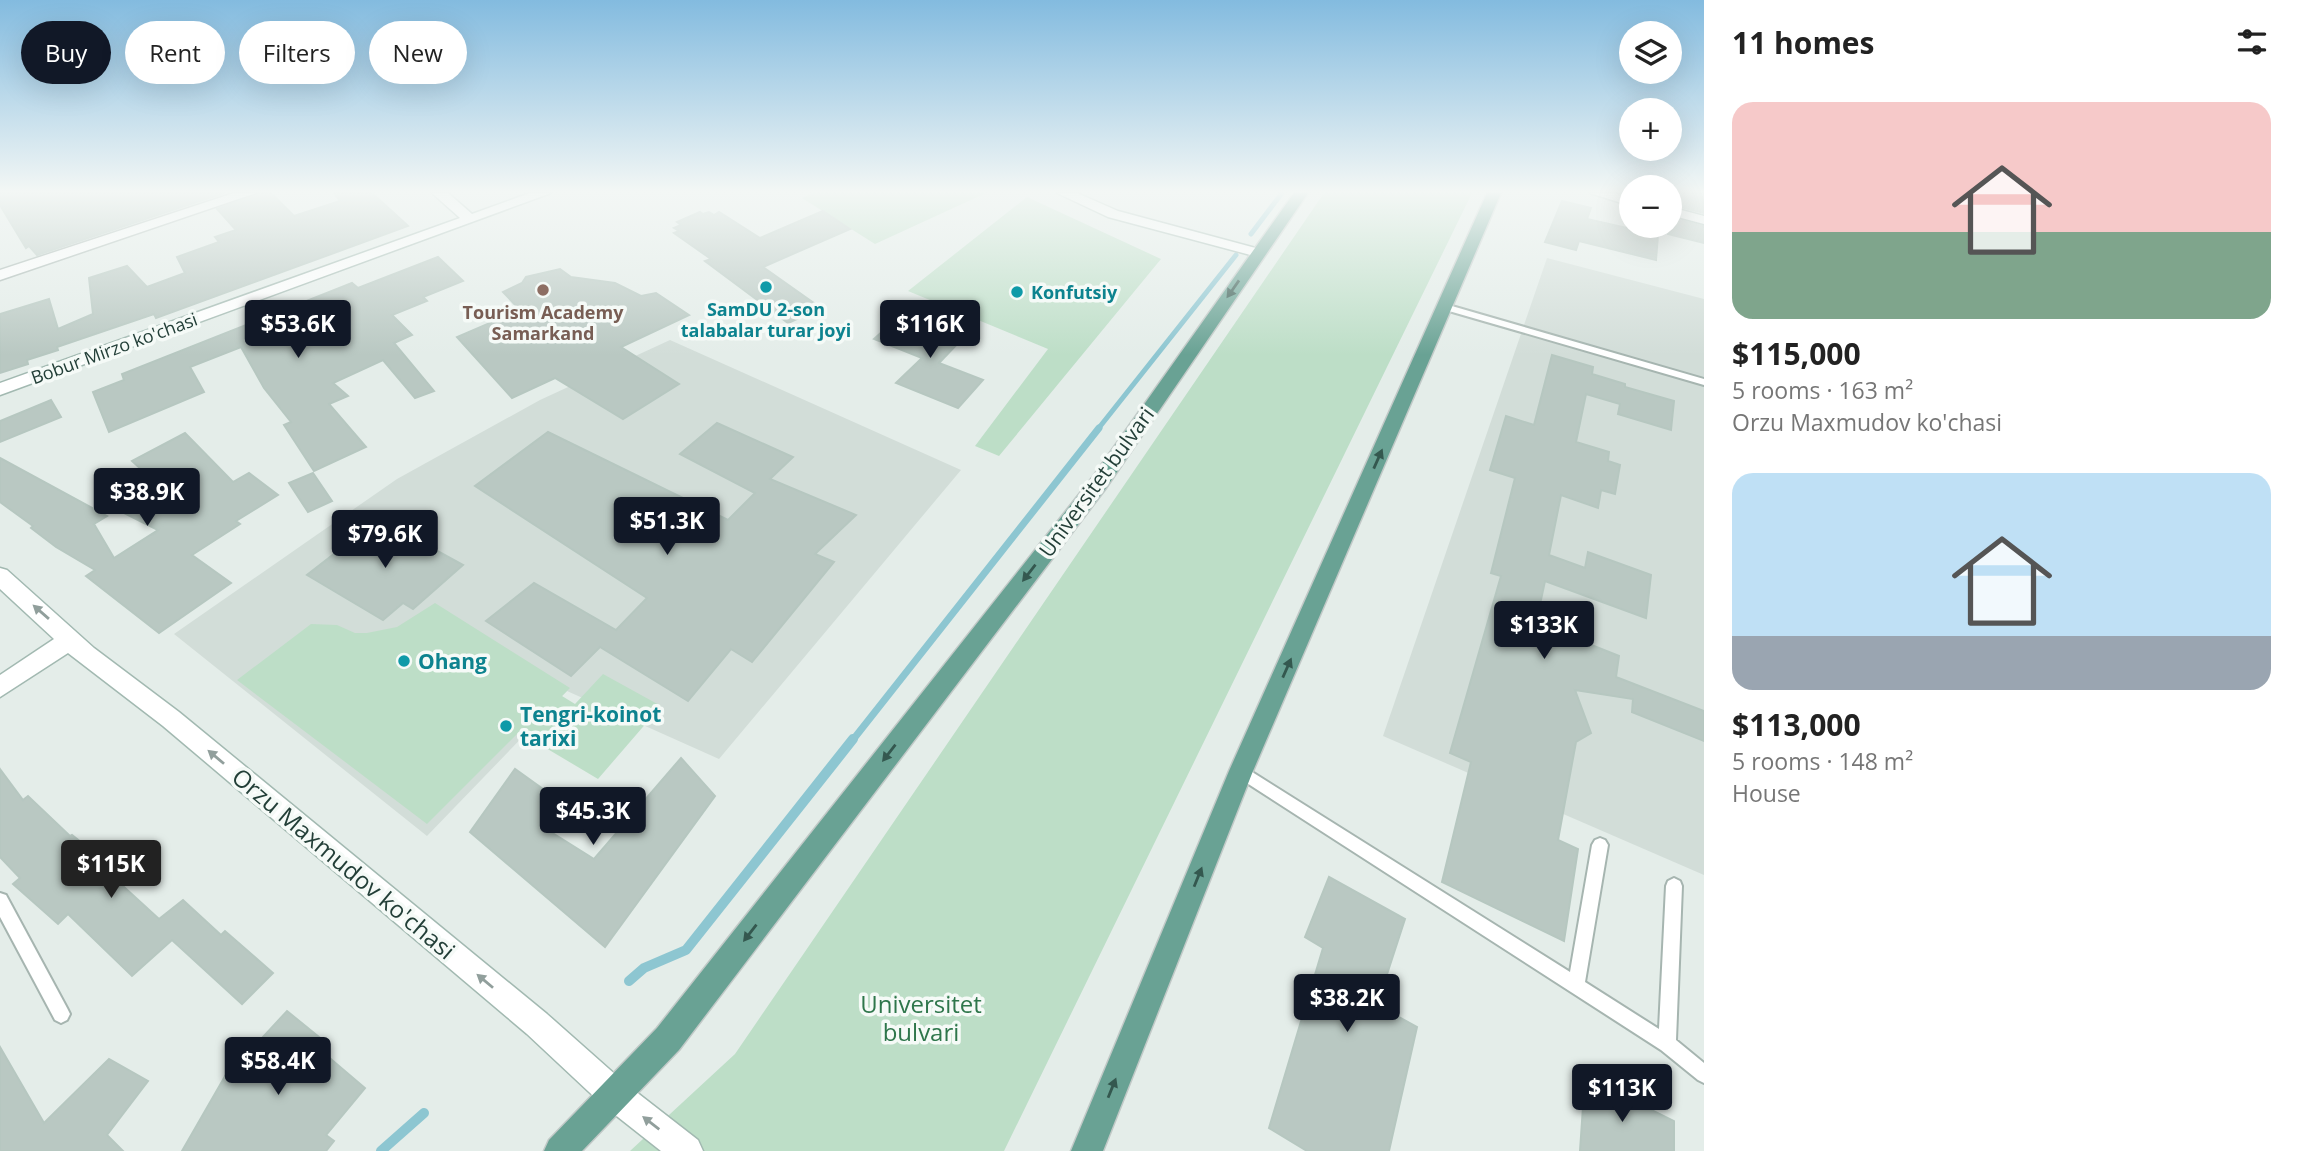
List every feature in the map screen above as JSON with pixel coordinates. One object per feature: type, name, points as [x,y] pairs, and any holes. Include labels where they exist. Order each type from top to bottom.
[{"type":"main road","points":[[0,275],[86,247]]},
{"type":"main road","name":"Bobur Mirzo ko'chasi","points":[[0,389],[396,247]]},
{"type":"main road","points":[[1235,247],[1258,253]]},
{"type":"main road","name":"Universitet bulvari","points":[[560,1151],[667,1039],[1099,483],[1263,247]]},
{"type":"main road","points":[[1087,1151],[1241,771],[1471,247]]},
{"type":"main road","name":"Orzu Maxmudov ko'chasi","points":[[0,576],[86,655],[171,719],[537,1024],[615,1094],[687,1151]]},
{"type":"main road","points":[[0,687],[71,639]]},
{"type":"lane","points":[[1445,307],[1704,382]]},
{"type":"lane","points":[[1241,771],[1667,1044],[1704,1073]]},
{"type":"lane","points":[[1576,987],[1600,845]]},
{"type":"lane","points":[[1667,1044],[1674,886]]},
{"type":"lane","points":[[0,901],[61,1014]]},
{"type":"shaded area","points":[[1547,258],[1704,299],[1704,875],[1383,736]]},
{"type":"shaded area","points":[[670,340],[961,470],[719,759],[567,691],[427,836],[174,634],[397,479],[540,400]]},
{"type":"green space","points":[[964,247],[1134,247],[1161,259],[999,456],[975,446],[1048,349],[908,291]]},
{"type":"green space","name":"Universitet bulvari","points":[[1287,247],[1446,247],[1004,1151],[630,1151],[735,1054]]},
{"type":"green space","points":[[435,603],[570,688],[562,696],[575,704],[603,674],[661,706],[598,779],[519,732],[427,824],[237,680],[311,624],[337,625],[355,633],[367,633],[397,627]]},
{"type":"building","points":[[30,247],[62,247],[37,255]]},
{"type":"building","points":[[206,247],[351,247],[156,318],[154,314],[57,347],[58,350],[27,360],[28,364],[0,373],[0,314],[49,299],[58,329],[93,314],[89,278],[127,266],[147,287],[185,273],[177,257]]},
{"type":"building","name":"SamDU 2-son talabalar turar joyi","points":[[694,247],[809,247],[763,267],[821,308],[788,323],[705,261],[711,259]]},
{"type":"building","points":[[1602,247],[1657,247],[1656,260]]},
{"type":"building","points":[[438,257],[463,281],[423,297],[427,301],[392,315],[412,335],[394,343],[434,391],[415,398],[383,360],[333,383],[348,396],[329,404],[366,447],[314,471],[284,425],[291,422],[264,388],[241,347],[190,367],[204,392],[109,432],[93,392],[124,380],[122,374],[352,283],[358,288]]},
{"type":"building","points":[[560,269],[571,277],[615,283],[641,296],[656,293],[689,315],[621,347],[679,384],[623,419],[555,378],[512,398],[457,337],[520,310],[503,292],[522,283],[526,277]]},
{"type":"building","points":[[902,314],[964,337],[939,363],[983,380],[958,408],[896,383],[922,358],[874,339]]},
{"type":"building","points":[[1552,355],[1593,367],[1592,374],[1625,384],[1625,387],[1674,401],[1671,430],[1618,414],[1620,404],[1586,394],[1576,442],[1609,452],[1608,461],[1620,465],[1615,494],[1601,490],[1598,508],[1561,495],[1549,555],[1585,568],[1588,552],[1651,575],[1646,618],[1545,581],[1536,623],[1619,656],[1616,677],[1704,711],[1704,741],[1632,712],[1633,699],[1575,690],[1591,733],[1576,742],[1558,840],[1578,849],[1564,941],[1442,882],[1471,762],[1450,753],[1501,576],[1491,573],[1515,478],[1490,470],[1506,416],[1534,425]]},
{"type":"building","points":[[51,400],[61,417],[0,442],[0,421]]},
{"type":"building","points":[[717,423],[793,457],[770,479],[856,515],[815,554],[834,562],[752,662],[731,649],[688,701],[600,647],[571,676],[486,621],[534,583],[616,630],[647,598],[475,486],[548,432],[728,520],[755,493],[680,454]]},
{"type":"building","points":[[185,433],[233,482],[249,473],[278,495],[236,521],[240,524],[192,555],[231,583],[159,633],[86,576],[95,570],[56,547],[0,502],[0,458],[107,516],[94,524],[114,558],[158,530],[108,505],[154,481],[132,461]]},
{"type":"building","points":[[313,473],[332,501],[308,512],[289,483]]},
{"type":"building","points":[[379,519],[463,565],[413,609],[403,603],[383,620],[307,575]]},
{"type":"building","points":[[681,758],[715,796],[605,947],[470,832],[515,769],[561,802],[543,827],[594,859]]},
{"type":"building","points":[[0,769],[23,800],[28,796],[70,836],[117,871],[112,876],[159,919],[183,900],[221,935],[225,931],[273,973],[242,1004],[172,940],[132,976],[68,914],[58,924],[13,884],[20,878],[0,857]]},
{"type":"building","points":[[1329,877],[1405,919],[1377,1005],[1417,1027],[1389,1151],[1307,1151],[1269,1128],[1323,948],[1305,937]]},
{"type":"building","points":[[287,1011],[325,1042],[319,1049],[365,1088],[326,1135],[334,1141],[326,1151],[182,1151],[235,1059],[240,1062]]},
{"type":"building","points":[[0,1047],[44,1123],[109,1059],[148,1081],[107,1135],[123,1151],[0,1151]]},
{"type":"building","points":[[1585,1077],[1674,1121],[1674,1151],[1580,1151]]},
{"type":"waterway","points":[[1098,429],[1236,255]]},
{"type":"waterway","points":[[852,741],[1099,428]]},
{"type":"waterway","points":[[629,981],[644,968],[686,950],[853,739]]},
{"type":"waterway","points":[[381,1151],[424,1113]]},
{"type":"place","name":"SamDU 2-son talabalar turar joyi","points":[[766,287]]},
{"type":"place","name":"Tourism Academy Samarkand","points":[[543,290]]},
{"type":"place","name":"Konfutsiy","points":[[1017,292]]},
{"type":"place","name":"Ohang","points":[[404,661]]},
{"type":"place","name":"Tengri-koinot tarixi","points":[[506,726]]}]
